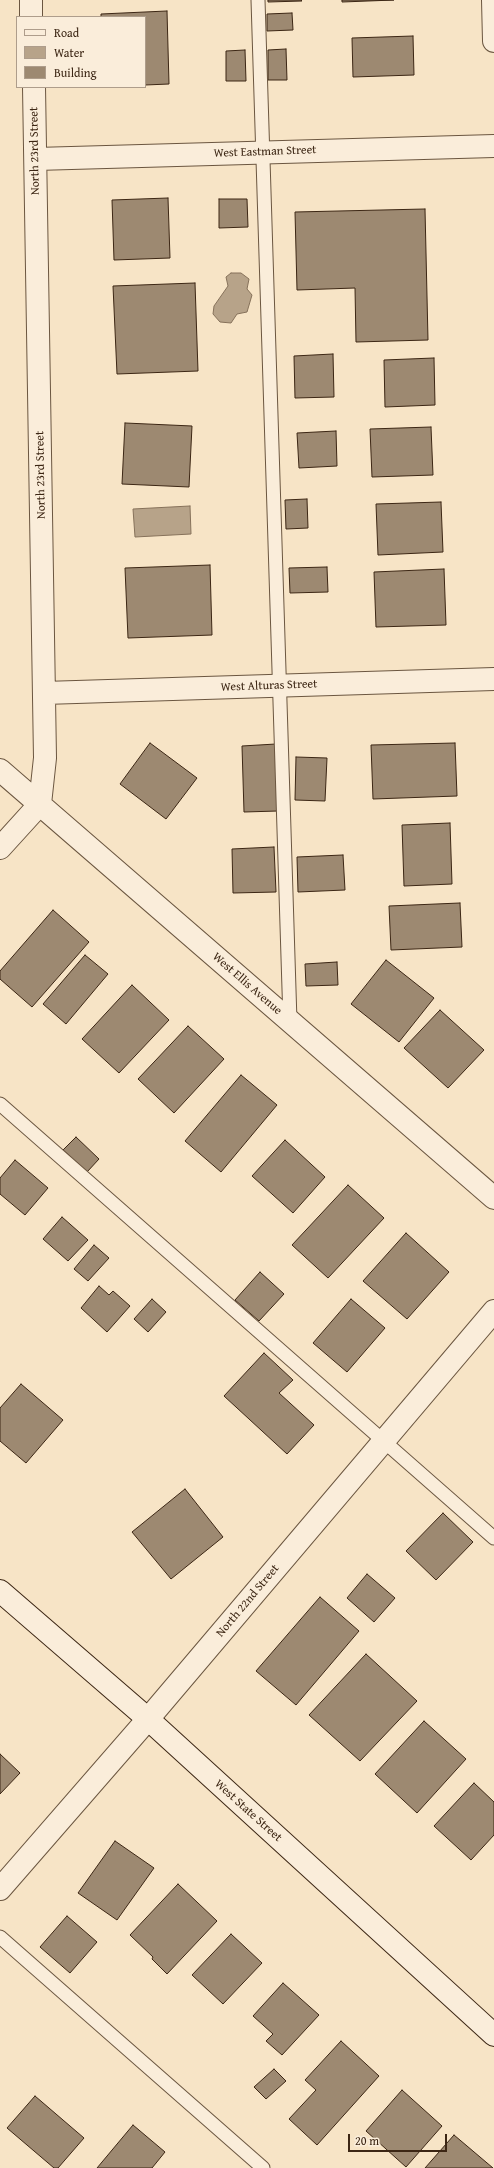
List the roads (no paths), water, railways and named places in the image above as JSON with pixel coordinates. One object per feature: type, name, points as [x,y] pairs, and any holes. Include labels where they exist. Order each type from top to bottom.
[{"type":"street","points":[[31,0],[31,16]]},
{"type":"street","points":[[493,0],[494,41]]},
{"type":"street","name":"North 23rd Street","points":[[34,88],[45,758],[40,804]]},
{"type":"street","name":"West Eastman Street","points":[[36,159],[494,146]]},
{"type":"street","name":"West Alturas Street","points":[[44,693],[494,678]]},
{"type":"street","name":"West Ellis Avenue","points":[[0,770],[494,1198]]},
{"type":"street","points":[[0,848],[40,804]]},
{"type":"street","name":"North 22nd Street","points":[[0,1890],[148,1719],[494,1311]]},
{"type":"street","name":"West State Street","points":[[0,1591],[148,1719],[494,2035]]},
{"type":"lane","points":[[258,0],[290,1021]]},
{"type":"lane","points":[[0,1104],[494,1538]]},
{"type":"lane","points":[[0,1937],[263,2168]]},
{"type":"water","points":[[231,273],[241,273],[249,279],[247,289],[252,295],[247,312],[237,314],[231,323],[220,322],[213,314],[214,306],[228,286],[226,277]]},
{"type":"water","points":[[190,506],[191,534],[135,537],[133,509]]}]
